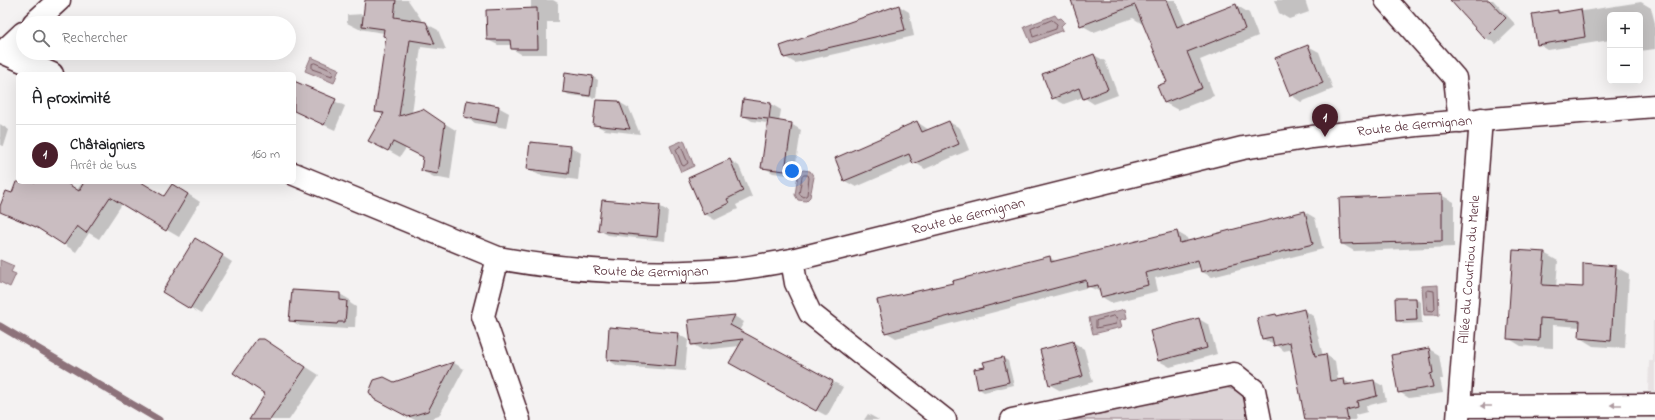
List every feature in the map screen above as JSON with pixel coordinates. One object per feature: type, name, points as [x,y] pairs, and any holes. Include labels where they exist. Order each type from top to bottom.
[{"type":"street","points":[[42,16],[59,0]]},
{"type":"street","points":[[1386,0],[1455,78],[1460,122]]},
{"type":"street","points":[[16,39],[1,51],[16,58]]},
{"type":"street","points":[[21,60],[48,72]]},
{"type":"street","name":"Route de Germignan","points":[[296,175],[498,258],[532,264],[668,272],[736,269],[792,260],[1243,148],[1418,125],[1655,106]]},
{"type":"street","name":"Allée du Courtiou du Merle","points":[[1458,413],[1481,119]]},
{"type":"street","points":[[498,258],[483,316],[519,420]]},
{"type":"street","points":[[792,260],[796,283],[810,313],[945,420]]},
{"type":"street","points":[[1012,420],[1234,374],[1254,390],[1260,420]]},
{"type":"street","points":[[1458,413],[1655,405]]},
{"type":"shaded area","points":[[1653,321],[1655,321],[1655,391],[1648,391],[1649,361],[1653,361]]},
{"type":"shaded area","points":[[1222,386],[1236,391],[1244,397],[1248,406],[1251,420],[1073,420]]},
{"type":"water","points":[[1055,15],[1058,19],[1061,18],[1065,22],[1061,26],[1063,30],[1031,43],[1024,27]]},
{"type":"water","points":[[311,57],[339,69],[334,83],[305,71]]},
{"type":"water","points":[[684,140],[694,166],[681,172],[670,146]]},
{"type":"water","points":[[803,170],[810,171],[814,177],[810,197],[806,201],[798,200],[795,195],[798,175]]},
{"type":"water","points":[[0,260],[14,266],[11,272],[16,274],[10,287],[0,282]]},
{"type":"water","points":[[1438,285],[1439,315],[1424,315],[1422,286]]},
{"type":"water","points":[[1125,309],[1127,318],[1120,320],[1122,327],[1093,334],[1089,318]]},
{"type":"building","points":[[365,0],[396,0],[394,17],[426,22],[435,44],[410,40],[399,116],[423,109],[445,124],[438,174],[421,171],[423,157],[393,142],[388,151],[368,141],[384,113],[375,112],[386,37],[383,36],[384,29],[362,26]]},
{"type":"building","points":[[1071,0],[1166,0],[1177,27],[1236,4],[1245,29],[1187,52],[1202,88],[1164,103],[1157,86],[1167,82],[1135,5],[1080,26]]},
{"type":"building","points":[[1450,0],[1489,0],[1506,18],[1485,39]]},
{"type":"building","points":[[899,5],[905,30],[784,58],[780,46]]},
{"type":"building","points":[[537,8],[538,49],[511,49],[510,40],[487,40],[486,10]]},
{"type":"building","points":[[1581,9],[1585,37],[1537,45],[1532,14],[1558,10],[1558,13]]},
{"type":"building","points":[[1308,45],[1323,83],[1290,96],[1275,58]]},
{"type":"building","points":[[1094,54],[1108,89],[1083,99],[1079,88],[1052,99],[1042,74]]},
{"type":"building","points":[[565,72],[593,76],[590,96],[563,92]]},
{"type":"building","points":[[296,82],[336,99],[324,125],[296,112]]},
{"type":"building","points":[[743,99],[771,103],[769,119],[792,123],[785,171],[761,168],[768,119],[741,116]]},
{"type":"building","points":[[467,100],[499,106],[496,123],[464,117]]},
{"type":"building","points":[[596,100],[619,101],[630,129],[593,125]]},
{"type":"building","points":[[917,121],[922,132],[949,121],[959,144],[913,164],[909,154],[844,181],[835,158]]},
{"type":"building","points":[[530,142],[571,146],[568,174],[527,169]]},
{"type":"building","points":[[730,159],[743,191],[727,199],[729,203],[704,215],[688,178]]},
{"type":"building","points":[[16,182],[16,184],[68,184],[79,191],[83,184],[144,184],[164,196],[172,184],[188,194],[166,231],[110,197],[86,233],[77,226],[64,245],[36,227],[0,212],[0,206],[6,191],[12,193]]},
{"type":"building","points":[[1442,194],[1442,241],[1341,244],[1339,198]]},
{"type":"building","points":[[602,200],[660,205],[657,237],[598,231]]},
{"type":"building","points":[[1305,211],[1313,244],[1201,272],[1198,260],[1145,273],[1148,285],[1101,297],[1098,285],[1087,287],[1086,280],[885,333],[877,300],[953,283],[952,281],[1050,256],[1051,262],[1177,231],[1180,243]]},
{"type":"building","points":[[195,238],[223,255],[190,309],[162,292]]},
{"type":"building","points":[[1513,250],[1545,252],[1542,285],[1583,287],[1583,263],[1616,266],[1611,341],[1579,338],[1580,321],[1540,318],[1539,341],[1507,339]]},
{"type":"building","points":[[292,290],[340,293],[340,300],[347,301],[345,322],[338,322],[337,324],[289,321]]},
{"type":"building","points":[[1395,298],[1416,298],[1417,320],[1396,321]]},
{"type":"building","points":[[1304,309],[1315,356],[1326,354],[1330,381],[1344,379],[1345,385],[1374,380],[1377,396],[1357,401],[1358,407],[1346,410],[1348,420],[1305,420],[1290,342],[1274,346],[1272,337],[1262,339],[1257,318],[1276,314],[1277,316]]},
{"type":"building","points":[[735,315],[730,325],[833,381],[816,411],[729,363],[743,339],[691,345],[688,320]]},
{"type":"building","points":[[1199,318],[1207,348],[1158,361],[1150,331]]},
{"type":"building","points":[[609,327],[679,333],[675,366],[607,360]]},
{"type":"building","points":[[257,339],[264,339],[306,367],[270,420],[249,420],[265,394],[233,373]]},
{"type":"building","points":[[1073,341],[1083,376],[1049,385],[1040,350]]},
{"type":"building","points":[[1429,348],[1433,373],[1430,374],[1433,387],[1398,393],[1391,355]]},
{"type":"building","points":[[1003,357],[1009,382],[978,389],[974,369],[985,367],[983,362]]},
{"type":"building","points":[[454,362],[428,411],[408,417],[374,399],[369,392],[374,380],[384,377],[394,382]]},
{"type":"waterway","points":[[0,326],[159,420]]},
{"type":"place","name":"Châtaigniers","points":[[1325,137]]}]
